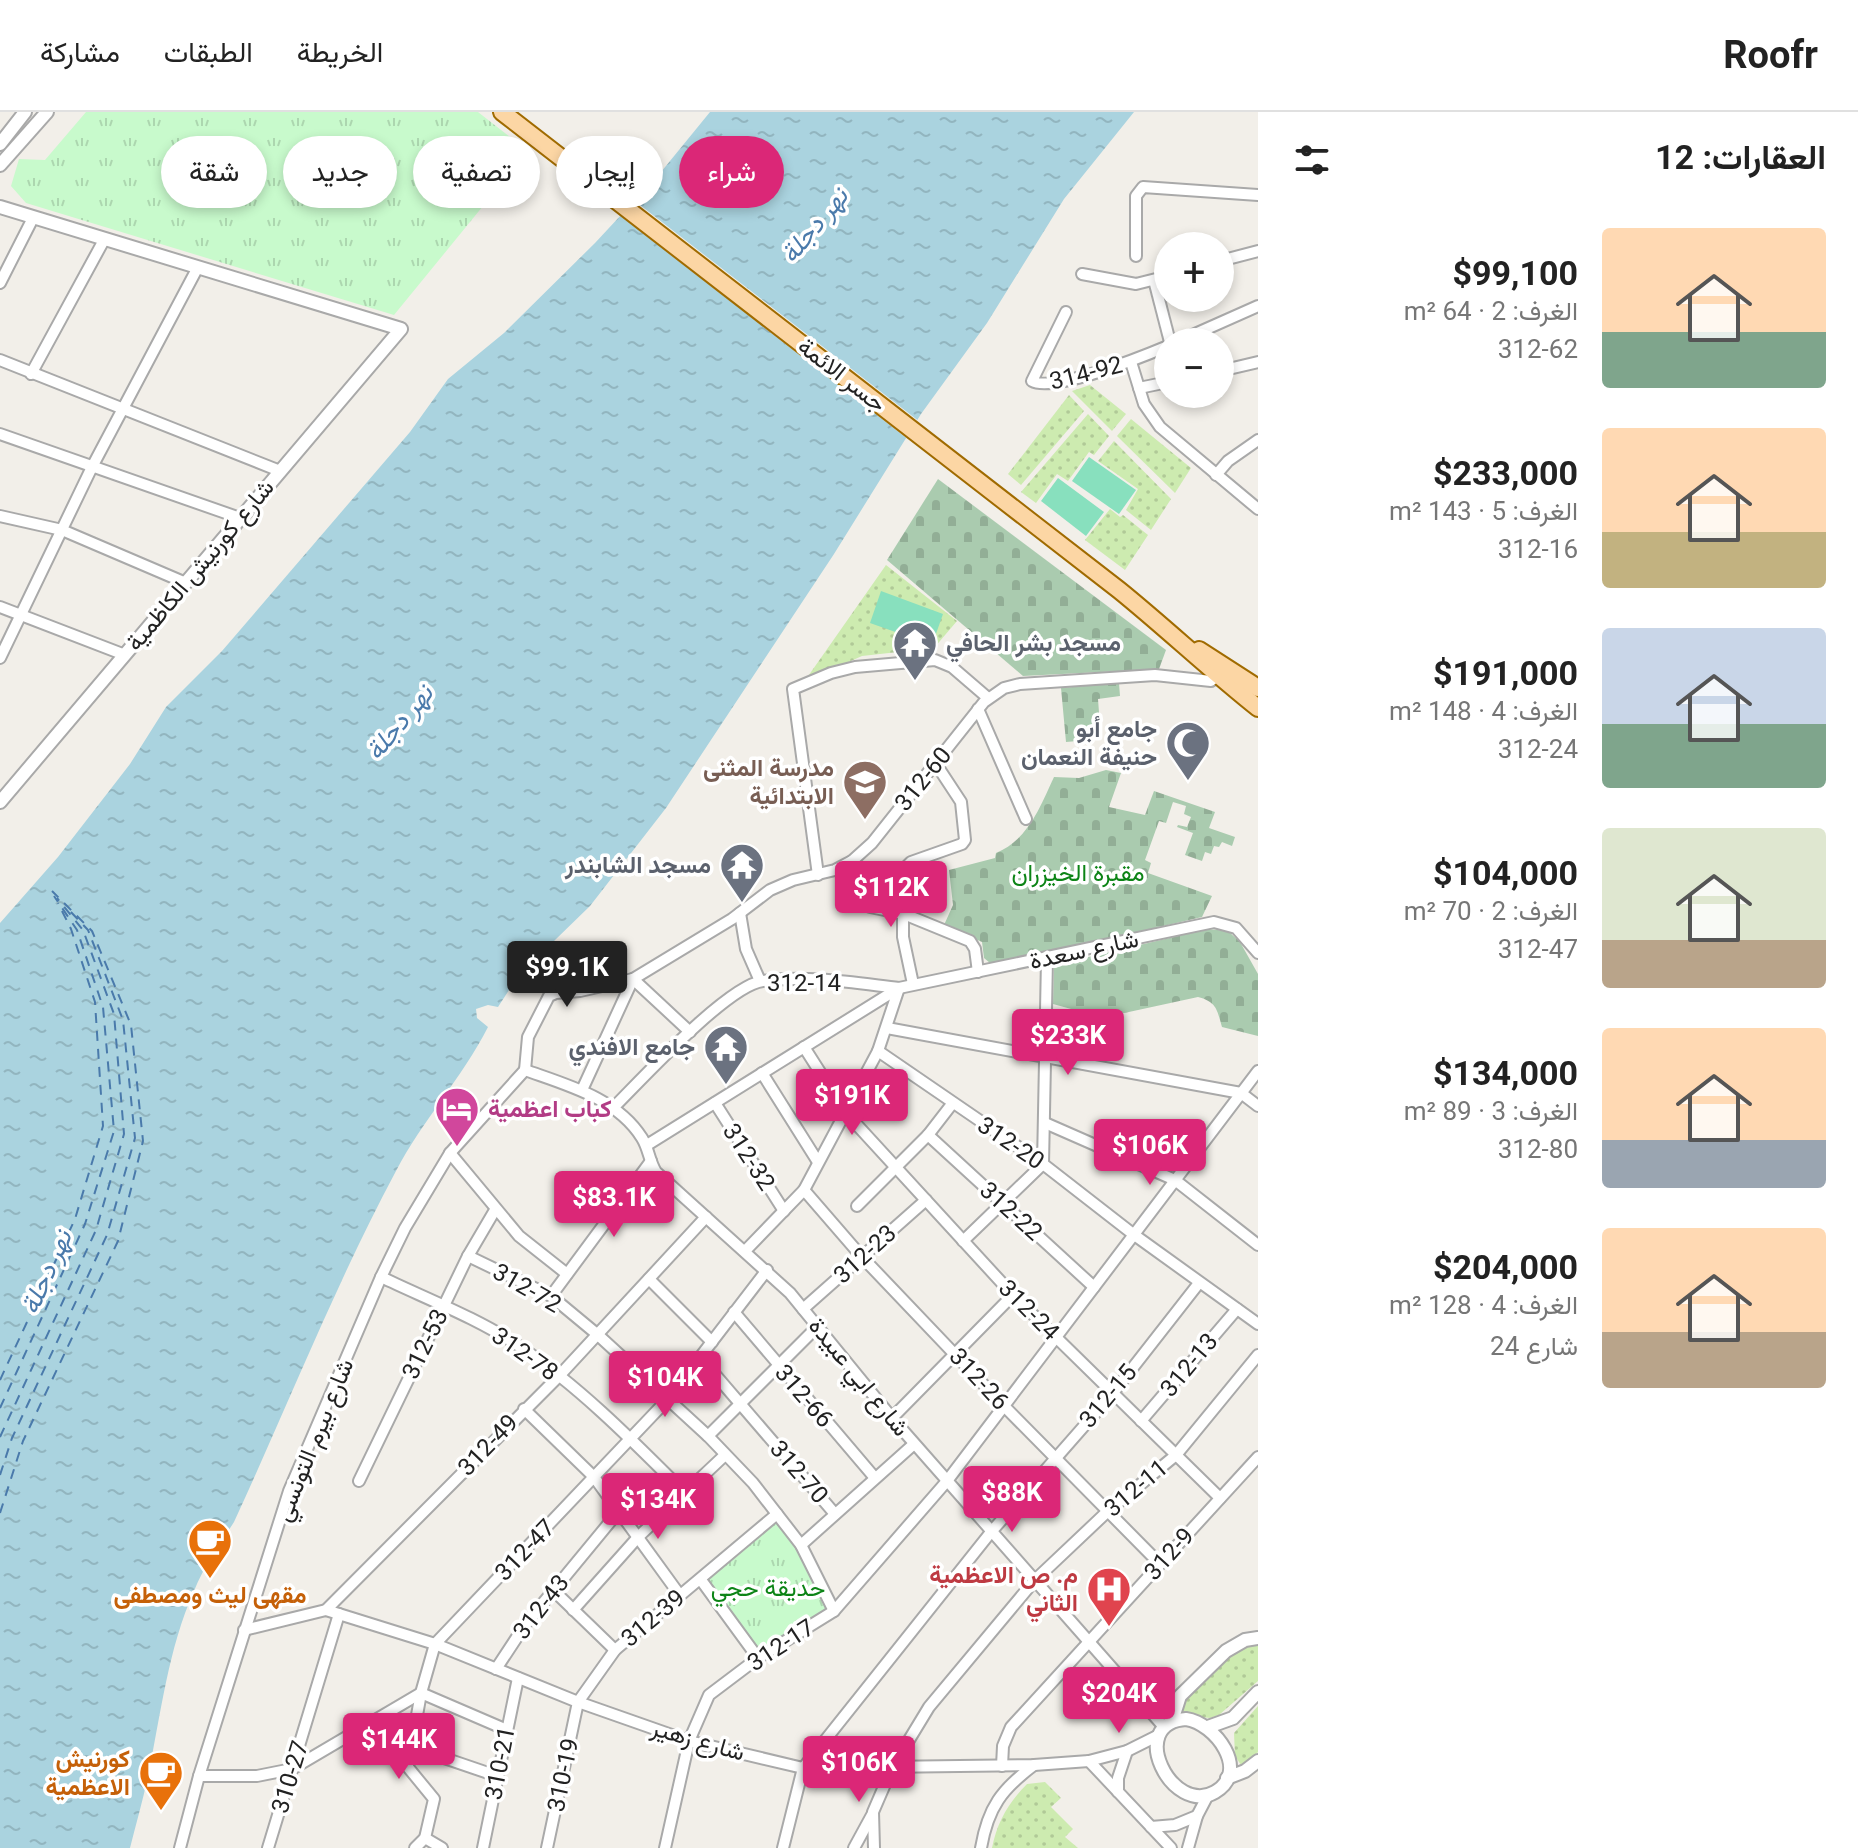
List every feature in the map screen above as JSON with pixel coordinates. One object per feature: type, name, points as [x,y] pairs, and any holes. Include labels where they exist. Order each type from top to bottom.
[{"type":"main road","name":"جسر الائمة","points":[[502,112],[1179,639]]},
{"type":"main road","points":[[1179,639],[1217,676],[1258,708]]},
{"type":"main road","points":[[1179,639],[1224,664],[1258,688]]},
{"type":"street","points":[[0,144],[25,112]]},
{"type":"street","points":[[0,165],[47,112]]},
{"type":"street","points":[[1136,256],[1136,196],[1143,187],[1151,185],[1258,195]]},
{"type":"street","points":[[0,658],[92,467],[198,267],[33,218],[2,205]]},
{"type":"street","points":[[0,283],[33,218]]},
{"type":"street","points":[[31,374],[104,240]]},
{"type":"street","points":[[1234,257],[1258,251]]},
{"type":"street","name":"شارع كورنيش الكاظمية","points":[[0,802],[401,329],[198,267]]},
{"type":"street","points":[[1082,274],[1136,284],[1154,280]]},
{"type":"street","points":[[1208,328],[1258,306]]},
{"type":"street","name":"314-92","points":[[1066,312],[1032,381],[1038,385],[1054,384],[1131,362],[1154,351]]},
{"type":"street","points":[[0,360],[280,471]]},
{"type":"street","points":[[1131,362],[1144,404],[1160,427],[1258,509]]},
{"type":"street","points":[[1234,368],[1258,362]]},
{"type":"street","points":[[1139,388],[1154,385]]},
{"type":"street","points":[[0,434],[240,518]]},
{"type":"street","points":[[1216,475],[1228,461],[1258,440]]},
{"type":"street","points":[[0,516],[62,530],[186,583]]},
{"type":"street","points":[[0,607],[125,655]]},
{"type":"street","points":[[818,875],[793,689],[855,667],[935,660],[952,667],[988,698]]},
{"type":"street","name":"312-60","points":[[633,979],[781,884],[818,875],[852,861],[872,843],[978,709],[1004,688],[1020,684],[1155,675],[1211,681],[1217,676]]},
{"type":"street","points":[[978,709],[1026,819]]},
{"type":"street","points":[[913,984],[903,937],[905,867],[962,844],[965,840],[961,802],[936,764]]},
{"type":"street","points":[[852,861],[870,907],[904,914],[970,941],[974,946],[978,972]]},
{"type":"street","points":[[740,913],[746,949],[760,981]]},
{"type":"street","name":"شارع سعدة","points":[[899,988],[1214,922],[1236,928],[1258,953]]},
{"type":"street","points":[[963,1241],[1043,1164],[1047,959]]},
{"type":"street","points":[[633,979],[690,1032]]},
{"type":"street","points":[[525,1070],[528,1037],[549,996],[633,979]]},
{"type":"street","points":[[582,1090],[633,979]]},
{"type":"street","name":"312-14","points":[[613,1108],[718,1006],[760,981],[825,980],[899,988]]},
{"type":"street","points":[[745,1251],[804,1190],[878,1051],[899,988]]},
{"type":"street","points":[[647,1145],[899,988]]},
{"type":"street","points":[[887,1028],[1241,1093],[1258,1106]]},
{"type":"street","name":"312-24","points":[[804,1047],[846,1113],[963,1241],[1013,1295],[1220,1498]]},
{"type":"street","name":"312-20","points":[[878,1051],[1043,1164],[1133,1234],[1258,1324]]},
{"type":"street","name":"شارع ابي عبيدة","points":[[525,1070],[582,1090],[630,1121],[647,1145],[651,1161],[660,1176],[767,1270],[803,1309],[914,1444],[1165,1728]]},
{"type":"street","name":"شارع بيرم التونسي","points":[[180,1848],[199,1776],[289,1491],[381,1277],[405,1228],[450,1153],[525,1070]]},
{"type":"street","name":"312-17","points":[[665,1848],[689,1741],[709,1695],[758,1658],[834,1611],[947,1481],[1258,1071]]},
{"type":"street","points":[[762,1073],[818,1162]]},
{"type":"street","name":"312-32","points":[[715,1103],[784,1211]]},
{"type":"street","points":[[857,1206],[928,1135],[952,1104]]},
{"type":"street","points":[[1045,1123],[1175,1180],[1258,1245]]},
{"type":"street","name":"312-22","points":[[928,1135],[1094,1287]]},
{"type":"street","points":[[450,1153],[519,1236],[567,1274]]},
{"type":"street","points":[[551,1296],[651,1161]]},
{"type":"street","name":"312-26","points":[[804,1190],[862,1257],[1160,1564]]},
{"type":"street","name":"312-23","points":[[803,1309],[926,1200]]},
{"type":"street","name":"312-53","points":[[359,1481],[468,1256],[495,1210]]},
{"type":"street","name":"312-49","points":[[326,1610],[559,1376],[706,1217]]},
{"type":"street","name":"312-72","points":[[468,1256],[551,1296],[708,1436],[753,1483],[801,1545],[834,1611]]},
{"type":"street","name":"312-47","points":[[435,1644],[668,1399],[767,1270]]},
{"type":"street","name":"312-78","points":[[381,1277],[518,1346],[559,1376],[631,1438],[685,1493]]},
{"type":"street","points":[[649,1279],[712,1342]]},
{"type":"street","name":"312-15","points":[[803,1768],[991,1532],[1113,1393],[1199,1283]]},
{"type":"street","points":[[892,1418],[1013,1295]]},
{"type":"street","name":"312-13","points":[[1141,1421],[1237,1309]]},
{"type":"street","name":"312-66","points":[[734,1312],[875,1478]]},
{"type":"street","points":[[708,1436],[817,1327]]},
{"type":"street","name":"312-11","points":[[854,1848],[892,1768],[929,1707],[1034,1581],[1108,1511],[1176,1455],[1258,1355]]},
{"type":"street","name":"312-70","points":[[700,1357],[835,1514]]},
{"type":"street","points":[[524,1409],[594,1477],[679,1594]]},
{"type":"street","points":[[801,1545],[914,1444]]},
{"type":"street","points":[[573,1610],[639,1536],[725,1455]]},
{"type":"street","name":"312-9","points":[[1002,1766],[1003,1746],[1011,1727],[1258,1457]]},
{"type":"street","name":"312-43","points":[[496,1669],[525,1625],[619,1511]]},
{"type":"street","name":"312-39","points":[[578,1702],[615,1650],[777,1514]]},
{"type":"street","points":[[701,1580],[758,1658]]},
{"type":"street","points":[[553,1590],[615,1650]]},
{"type":"street","points":[[244,1630],[326,1610]]},
{"type":"street","name":"شارع زهير","points":[[326,1610],[435,1644],[578,1702],[689,1741],[803,1768],[1002,1766],[1089,1761],[1127,1751],[1165,1728]]},
{"type":"street","name":"310-27","points":[[268,1848],[339,1614]]},
{"type":"street","points":[[1208,1795],[1186,1792],[1167,1777],[1157,1754],[1165,1728],[1180,1696],[1226,1651],[1245,1640],[1258,1638]]},
{"type":"street","points":[[408,1765],[421,1693],[435,1644]]},
{"type":"street","name":"310-21","points":[[483,1848],[518,1678]]},
{"type":"street","points":[[1224,1746],[1233,1718],[1258,1692]]},
{"type":"street","points":[[199,1776],[257,1776],[292,1769],[421,1693]]},
{"type":"street","points":[[421,1693],[507,1730]]},
{"type":"street","name":"310-19","points":[[547,1848],[578,1702]]},
{"type":"street","points":[[1208,1727],[1233,1718]]},
{"type":"street","points":[[1165,1728],[1190,1719],[1208,1727],[1224,1746],[1229,1765],[1227,1778],[1221,1787],[1208,1795],[1197,1816],[1188,1848]]},
{"type":"street","points":[[370,1721],[434,1799],[425,1838],[415,1848]]},
{"type":"street","points":[[412,1747],[497,1776]]},
{"type":"street","points":[[1118,1792],[1121,1764],[1127,1751]]},
{"type":"street","points":[[1089,1761],[1171,1848]]},
{"type":"street","points":[[1227,1778],[1245,1771],[1258,1761]]},
{"type":"street","points":[[981,1848],[988,1820],[999,1797],[1007,1786],[1034,1765]]},
{"type":"street","points":[[783,1848],[803,1768]]},
{"type":"street","points":[[873,1812],[874,1848]]},
{"type":"street","points":[[1151,1827],[1175,1825],[1197,1816]]},
{"type":"street","points":[[425,1838],[442,1848]]},
{"type":"green space","points":[[86,112],[478,112],[509,136],[413,136],[413,208],[481,208],[394,315],[26,203],[11,186],[19,159],[45,160]]},
{"type":"green space","points":[[1090,385],[1126,414],[1112,431],[1072,391]]},
{"type":"green space","points":[[1069,395],[1084,411],[1021,485],[1008,474]]},
{"type":"green space","points":[[1088,414],[1109,436],[1094,455],[1089,452],[1068,481],[1057,474],[1036,503],[1021,492]]},
{"type":"green space","points":[[1131,419],[1191,468],[1175,493],[1117,436]]},
{"type":"green space","points":[[1114,441],[1171,499],[1151,530],[1126,510],[1138,489],[1098,461]]},
{"type":"green space","points":[[1089,457],[1136,490],[1119,514],[1072,481]]},
{"type":"green space","points":[[1058,478],[1104,512],[1086,536],[1041,501]]},
{"type":"green space","points":[[938,479],[1166,650],[1159,669],[1023,676],[887,560]]},
{"type":"green space","points":[[1110,509],[1148,535],[1125,570],[1085,540]]},
{"type":"green space","points":[[886,565],[957,621],[934,648],[862,656],[804,682]]},
{"type":"green space","points":[[881,591],[943,614],[932,645],[870,623]]},
{"type":"green space","points":[[1119,683],[1120,696],[1098,699],[1101,739],[1066,742],[1061,688]]},
{"type":"green space","name":"مقبرة الخيزران","points":[[1106,770],[1121,773],[1109,807],[1145,815],[1154,791],[1215,812],[1209,828],[1235,837],[1232,846],[1222,842],[1219,847],[1214,846],[1211,854],[1205,852],[1202,861],[1185,855],[1193,833],[1177,827],[1187,827],[1191,817],[1184,814],[1186,806],[1173,802],[1166,823],[1159,821],[1145,860],[1151,863],[1148,873],[1212,896],[1202,917],[990,963],[984,958],[982,942],[944,925],[953,905],[949,870],[995,858],[996,853],[1017,840],[1032,821],[1054,777],[1079,778]]},
{"type":"green space","name":"مقبرة الخيزران","points":[[1208,929],[1228,931],[1240,942],[1258,974],[1258,1036],[1222,1027],[1213,1004],[1198,997],[1115,1015],[1082,1012],[1053,1004],[1054,965]]},
{"type":"green space","name":"حديقة حجي","points":[[777,1514],[801,1545],[834,1611],[758,1658],[704,1584],[710,1570]]},
{"type":"green space","points":[[1241,1644],[1258,1644],[1258,1681],[1219,1715],[1210,1718],[1179,1715],[1178,1706]]},
{"type":"green space","points":[[1258,1706],[1258,1752],[1241,1765],[1235,1756],[1234,1733]]},
{"type":"green space","points":[[1045,1782],[1061,1798],[1051,1807],[1073,1829],[1065,1837],[1078,1848],[992,1848],[1001,1821],[1015,1798],[1027,1784]]},
{"type":"water","name":"نهر دجلة","points":[[710,112],[1134,112],[1064,199],[987,323],[921,414],[834,554],[666,808],[590,906],[518,976],[498,1007],[488,1005],[476,1009],[477,1018],[488,1027],[396,1171],[332,1301],[234,1522],[194,1591],[171,1659],[130,1848],[0,1848],[0,923],[58,857],[130,764],[166,707],[222,651],[410,432],[448,379],[504,333],[628,208],[663,208],[663,170],[679,150],[679,208],[784,208],[784,136],[690,136]]},
{"type":"pier","points":[[622,208],[644,208],[920,422],[909,440],[617,213]]},
{"type":"ferry route","points":[[0,1513],[23,1441],[118,1241],[143,1141],[131,1025],[92,931],[52,891]]},
{"type":"ferry route","points":[[0,1408],[85,1224],[114,1131],[103,1007],[77,930],[54,896]]},
{"type":"ferry route","points":[[0,1437],[96,1230],[124,1134],[114,1014],[83,930],[57,898]]},
{"type":"ferry route","points":[[0,1380],[75,1219],[103,1126],[95,1002],[71,929],[58,903]]},
{"type":"ferry route","points":[[0,1475],[12,1438],[107,1235],[135,1138],[123,1020],[88,930],[69,910]]},
{"type":"place","name":"مسجد بشر الحافي","points":[[915,682]]},
{"type":"place","name":"جامع أبو حنيفة النعمان","points":[[1188,782]]},
{"type":"place","name":"مدرسة المثنى الابتدائية","points":[[865,821]]},
{"type":"place","name":"مسجد الشابندر","points":[[742,904]]},
{"type":"place","name":"جامع الافندي","points":[[726,1086]]},
{"type":"place","name":"كباب اعظمية","points":[[457,1148]]},
{"type":"place","name":"مقهى ليث ومصطفى","points":[[210,1580]]},
{"type":"place","name":"م. ص الاعظمية الثاني","points":[[1109,1628]]},
{"type":"place","name":"كورنيش الاعظمية","points":[[161,1812]]}]
